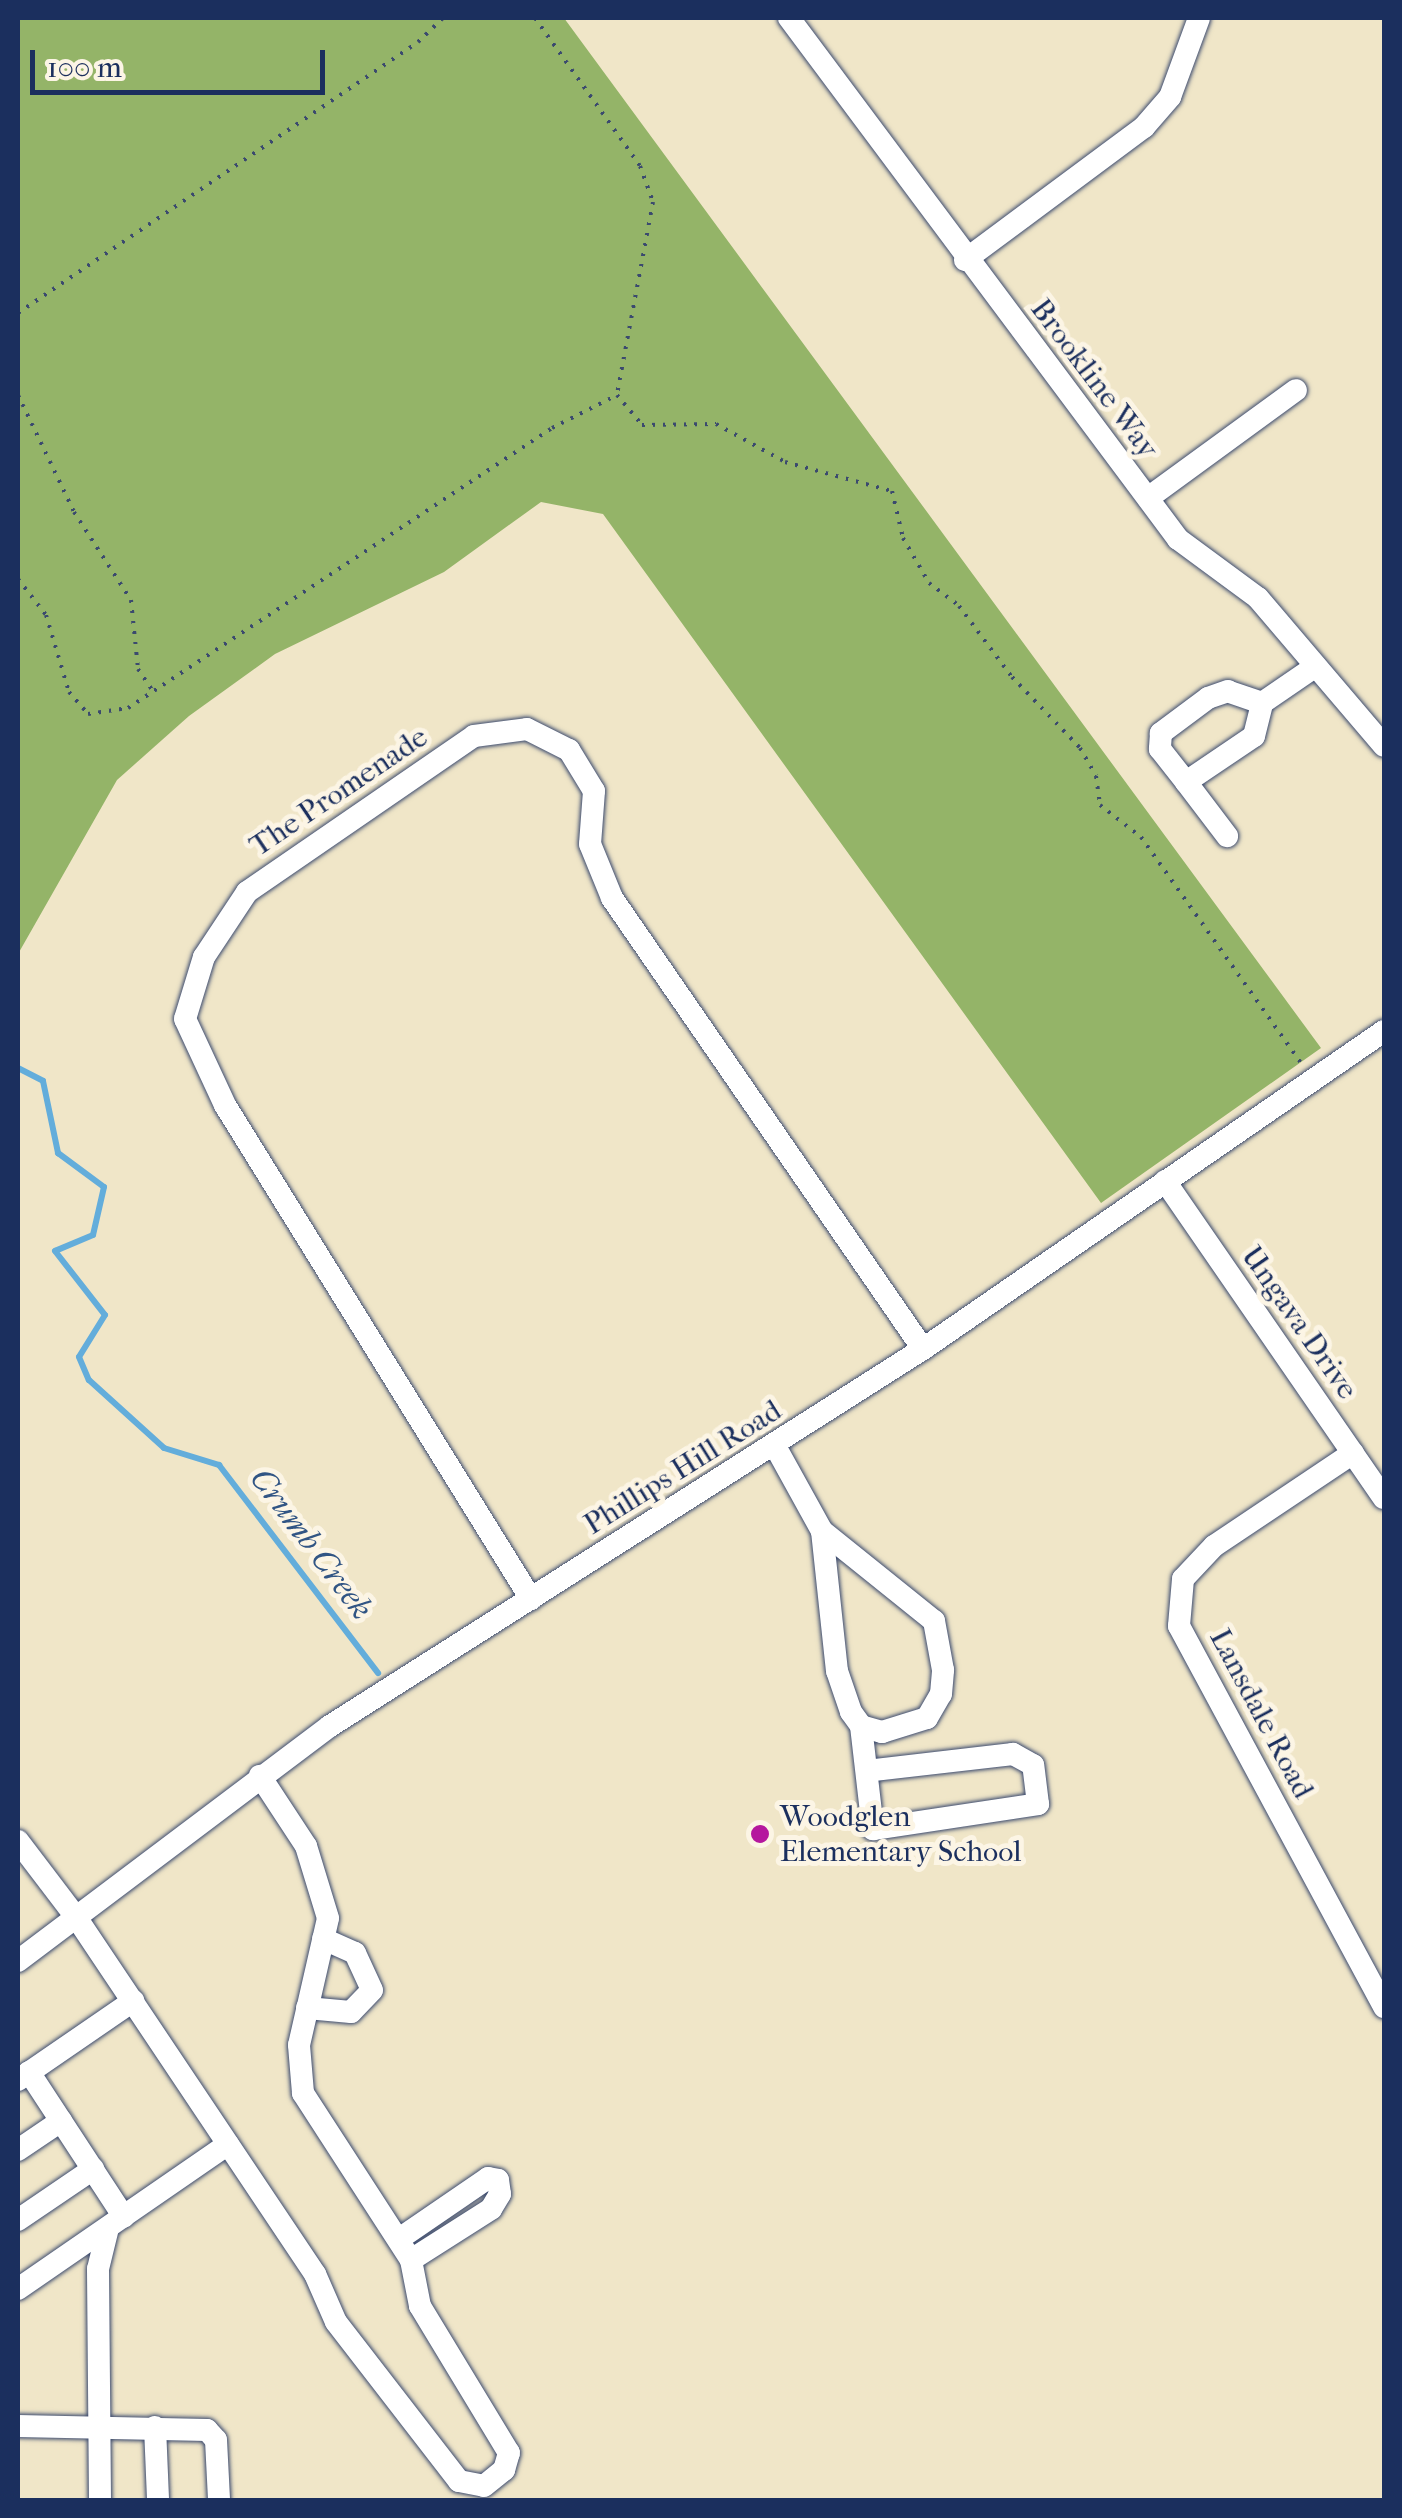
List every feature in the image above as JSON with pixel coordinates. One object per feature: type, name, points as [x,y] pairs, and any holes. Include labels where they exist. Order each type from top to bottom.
[{"type":"street","name":"Brookline Way","points":[[789,18],[965,260],[1178,539],[1258,598],[1384,746]]},
{"type":"street","points":[[965,260],[1144,127],[1170,96],[1199,18]]},
{"type":"street","points":[[1148,498],[1296,390]]},
{"type":"street","points":[[1186,782],[1254,736],[1262,703],[1316,666]]},
{"type":"street","points":[[1227,836],[1160,749],[1160,733],[1228,690],[1262,703]]},
{"type":"street","name":"The Promenade","points":[[532,1598],[225,1106],[185,1019],[204,956],[246,892],[474,736],[528,729],[569,750],[594,791],[590,844],[612,898],[923,1349]]},
{"type":"street","name":"Phillips Hill Road","points":[[18,1962],[260,1776],[923,1349],[1384,1032]]},
{"type":"street","name":"Ungava Drive","points":[[1165,1181],[1384,1498]]},
{"type":"street","points":[[775,1446],[822,1531],[934,1621],[939,1640],[941,1694],[927,1718],[882,1732],[862,1726]]},
{"type":"street","name":"Lansdale Road","points":[[1353,1453],[1214,1546],[1183,1580],[1180,1626],[1384,2006]]},
{"type":"street","points":[[822,1531],[837,1671],[862,1726],[867,1770],[874,1830],[1038,1804],[1032,1765],[1013,1754],[867,1770]]},
{"type":"street","points":[[18,1841],[76,1917],[315,2274],[336,2322],[459,2481],[484,2486],[504,2470],[509,2453],[420,2306],[411,2260],[303,2093],[299,2045],[328,1918],[306,1846],[260,1776]]},
{"type":"street","points":[[307,2008],[352,2012],[372,1990],[355,1953],[324,1939]]},
{"type":"street","points":[[100,2500],[98,2269],[116,2222],[92,2169],[61,2121],[23,2076],[133,2001]]},
{"type":"street","points":[[18,2150],[61,2121]]},
{"type":"street","points":[[18,2288],[228,2144]]},
{"type":"street","points":[[18,2220],[92,2169]]},
{"type":"street","points":[[398,2239],[488,2178],[498,2180],[500,2194],[491,2209],[411,2260]]},
{"type":"street","points":[[18,2426],[98,2423],[208,2430],[216,2440],[219,2500]]},
{"type":"street","points":[[155,2427],[158,2500]]},
{"type":"path","points":[[18,313],[418,42],[443,18]]},
{"type":"path","points":[[535,18],[640,166],[653,202],[617,395],[642,426],[716,424],[785,462],[892,490],[903,538],[929,583],[959,606],[1012,677],[1080,748],[1096,776],[1100,805],[1117,824],[1141,837],[1314,1080]]},
{"type":"path","points":[[18,395],[74,512],[130,600],[138,669],[154,694]]},
{"type":"path","points":[[18,579],[46,614],[69,692],[88,714],[128,708],[552,428],[617,395]]},
{"type":"green space","points":[[18,18],[564,18],[1321,1048],[1101,1203],[603,514],[541,502],[444,572],[275,654],[189,716],[117,780],[18,954]]},
{"type":"waterway","name":"Crumb Creek","points":[[18,1068],[43,1081],[58,1153],[104,1187],[93,1235],[55,1251],[105,1315],[79,1357],[89,1380],[164,1448],[219,1465],[378,1673]]},
{"type":"place","name":"Woodglen Elementary School","points":[[760,1834]]}]
